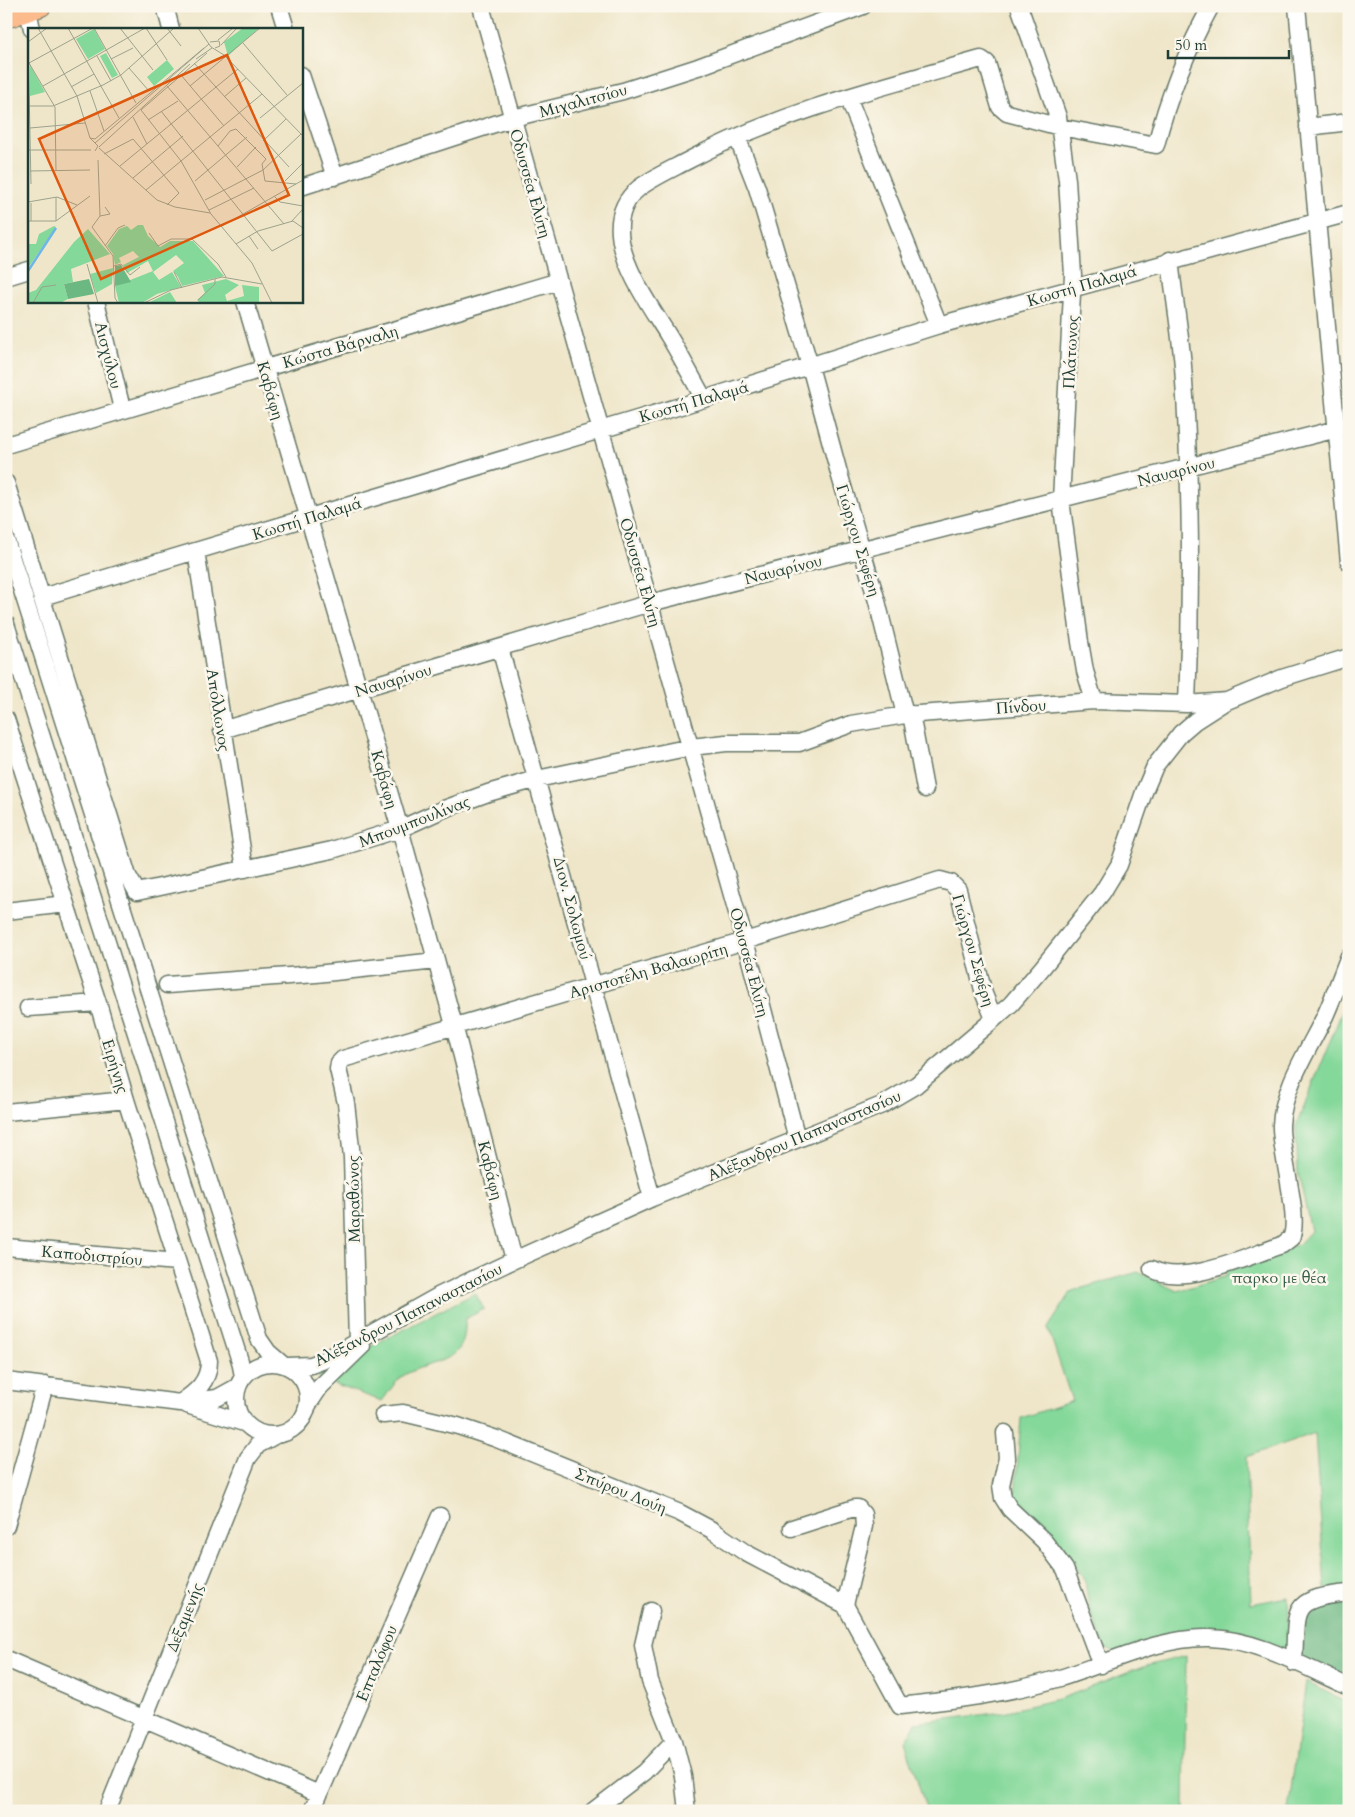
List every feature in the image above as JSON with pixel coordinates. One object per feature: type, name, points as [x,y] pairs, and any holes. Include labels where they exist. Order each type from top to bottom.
[{"type":"main road","points":[[6,18],[32,13]]},
{"type":"street","points":[[166,6],[171,28]]},
{"type":"street","points":[[279,6],[286,28]]},
{"type":"street","name":"Οδυσσέα Ελύτη","points":[[481,6],[691,746],[797,1140]]},
{"type":"street","name":"Μιχαλιτσίου","points":[[302,187],[513,118],[623,90],[698,66],[822,14],[862,6]]},
{"type":"street","name":"Πλάτωνος","points":[[1019,6],[1060,127],[1070,216],[1073,288],[1061,500],[1080,642],[1085,672],[1094,701]]},
{"type":"street","points":[[704,399],[634,277],[624,250],[619,220],[629,196],[646,182],[737,137],[848,97],[981,59],[987,63],[1003,110],[1060,127],[1156,145],[1173,91],[1194,38],[1210,6]]},
{"type":"street","points":[[1297,6],[1318,220],[1342,428],[1349,562]]},
{"type":"street","points":[[302,78],[334,177]]},
{"type":"street","points":[[848,97],[939,325]]},
{"type":"street","points":[[1308,126],[1349,122]]},
{"type":"street","name":"Γιώργου Σεφέρη","points":[[737,137],[757,188],[810,366],[908,715],[925,789]]},
{"type":"street","name":"Κωστή Παλαμά","points":[[42,597],[309,518],[601,428],[704,399],[939,325],[1170,260],[1349,213]]},
{"type":"street","points":[[1170,260],[1182,364],[1189,468],[1191,601],[1187,704]]},
{"type":"street","points":[[6,277],[28,270]]},
{"type":"street","name":"Κώστα Βάρναλη","points":[[6,445],[122,409],[559,282]]},
{"type":"street","name":"Αισχύλου","points":[[96,302],[122,409]]},
{"type":"street","name":"Καβάφη","points":[[245,302],[400,829],[454,1025],[514,1260]]},
{"type":"street","name":"Ναυαρίνου","points":[[222,730],[303,705],[360,691],[650,603],[1342,428]]},
{"type":"street","points":[[6,483],[42,597]]},
{"type":"street","points":[[6,540],[260,1339],[268,1352],[297,1372],[304,1382],[308,1393],[308,1404]]},
{"type":"street","name":"Απόλλωνος","points":[[196,551],[222,730],[245,869]]},
{"type":"street","name":"Μπουμπουλίνας","points":[[42,597],[128,876],[137,892],[332,850],[400,829],[444,809],[537,779],[691,746]]},
{"type":"street","points":[[6,624],[240,1361],[240,1382],[235,1400],[237,1412],[244,1423],[264,1435],[276,1435],[287,1432],[297,1425],[320,1387],[376,1332]]},
{"type":"street","name":"Διον. Σολωμού","points":[[500,648],[652,1198]]},
{"type":"street","name":"Πίνδου","points":[[691,746],[726,743],[799,743],[852,724],[908,715],[1094,701],[1187,704],[1227,700],[1282,678],[1349,657]]},
{"type":"street","name":"Αλέξανδρου Παπαναστασίου","points":[[285,1365],[311,1365],[357,1343],[440,1295],[514,1260],[652,1198],[882,1105],[904,1093],[1011,1004],[1042,968],[1102,893],[1119,865],[1155,766],[1182,733],[1195,721],[1227,700]]},
{"type":"street","name":"Ειρήνης","points":[[6,719],[12,757],[66,904],[209,1361],[209,1371],[205,1380],[196,1392],[180,1403]]},
{"type":"street","name":"Αριστοτέλη Βαλαωρίτη","points":[[343,1059],[745,941],[940,880],[951,882]]},
{"type":"street","name":"Γιώργου Σεφέρη","points":[[951,882],[958,890],[984,994],[994,1019]]},
{"type":"street","points":[[6,912],[66,904]]},
{"type":"street","points":[[1152,1269],[1171,1275],[1195,1273],[1282,1245],[1291,1238],[1294,1222],[1282,1153],[1281,1123],[1292,1084],[1334,998],[1349,956]]},
{"type":"street","points":[[167,985],[316,974],[436,961]]},
{"type":"street","points":[[28,1008],[98,1003]]},
{"type":"street","name":"Μαραθώνος","points":[[343,1059],[339,1062],[338,1068],[346,1103],[352,1157],[357,1343]]},
{"type":"street","points":[[6,1112],[126,1100]]},
{"type":"street","name":"Καποδιστρίου","points":[[6,1247],[177,1262]]},
{"type":"street","points":[[180,1403],[217,1398],[240,1382],[252,1368],[263,1363],[285,1365]]},
{"type":"street","points":[[6,1381],[180,1403],[244,1423]]},
{"type":"street","points":[[6,1526],[45,1385]]},
{"type":"street","name":"Σπύρου Λούη","points":[[383,1415],[402,1413],[458,1426],[497,1439],[680,1514],[712,1530],[746,1553],[845,1605]]},
{"type":"street","points":[[1005,1433],[1007,1458],[1001,1485],[1003,1498],[1010,1509],[1044,1541],[1065,1569],[1101,1665]]},
{"type":"street","name":"Δεξαμενής","points":[[107,1811],[248,1458],[258,1445],[276,1435]]},
{"type":"street","points":[[792,1528],[854,1508],[861,1510],[864,1526],[845,1605],[900,1706],[988,1696],[1032,1686],[1176,1642],[1210,1638],[1247,1645],[1349,1687]]},
{"type":"street","name":"Επταλόφου","points":[[312,1811],[440,1516]]},
{"type":"street","points":[[1294,1663],[1297,1615],[1305,1601],[1322,1596],[1349,1593]]},
{"type":"street","points":[[651,1611],[643,1645],[650,1681],[674,1742],[683,1776],[687,1811]]},
{"type":"street","points":[[6,1659],[319,1794]]},
{"type":"street","points":[[594,1811],[644,1772],[674,1742]]},
{"type":"green space","name":"παρκο με θέα","points":[[1349,994],[1349,1588],[1325,1589],[1315,1433],[1246,1457],[1251,1604],[1288,1597],[1290,1654],[1232,1633],[1115,1652],[1104,1647],[1089,1607],[1085,1581],[1067,1552],[1015,1497],[1021,1418],[1072,1401],[1048,1328],[1072,1291],[1138,1272],[1177,1291],[1227,1276],[1225,1270],[1299,1244],[1311,1231],[1298,1172],[1296,1126]]},
{"type":"green space","points":[[475,1293],[484,1309],[465,1319],[461,1345],[456,1352],[441,1361],[404,1375],[382,1401],[339,1386],[315,1375]]},
{"type":"green space","points":[[1349,1601],[1349,1681],[1301,1660],[1305,1622],[1318,1604]]},
{"type":"green space","points":[[1186,1656],[1184,1811],[927,1811],[905,1742],[916,1723],[1003,1712],[1062,1698],[1143,1667]]},
{"type":"green space","points":[[1306,1682],[1349,1703],[1349,1811],[1288,1811]]}]
